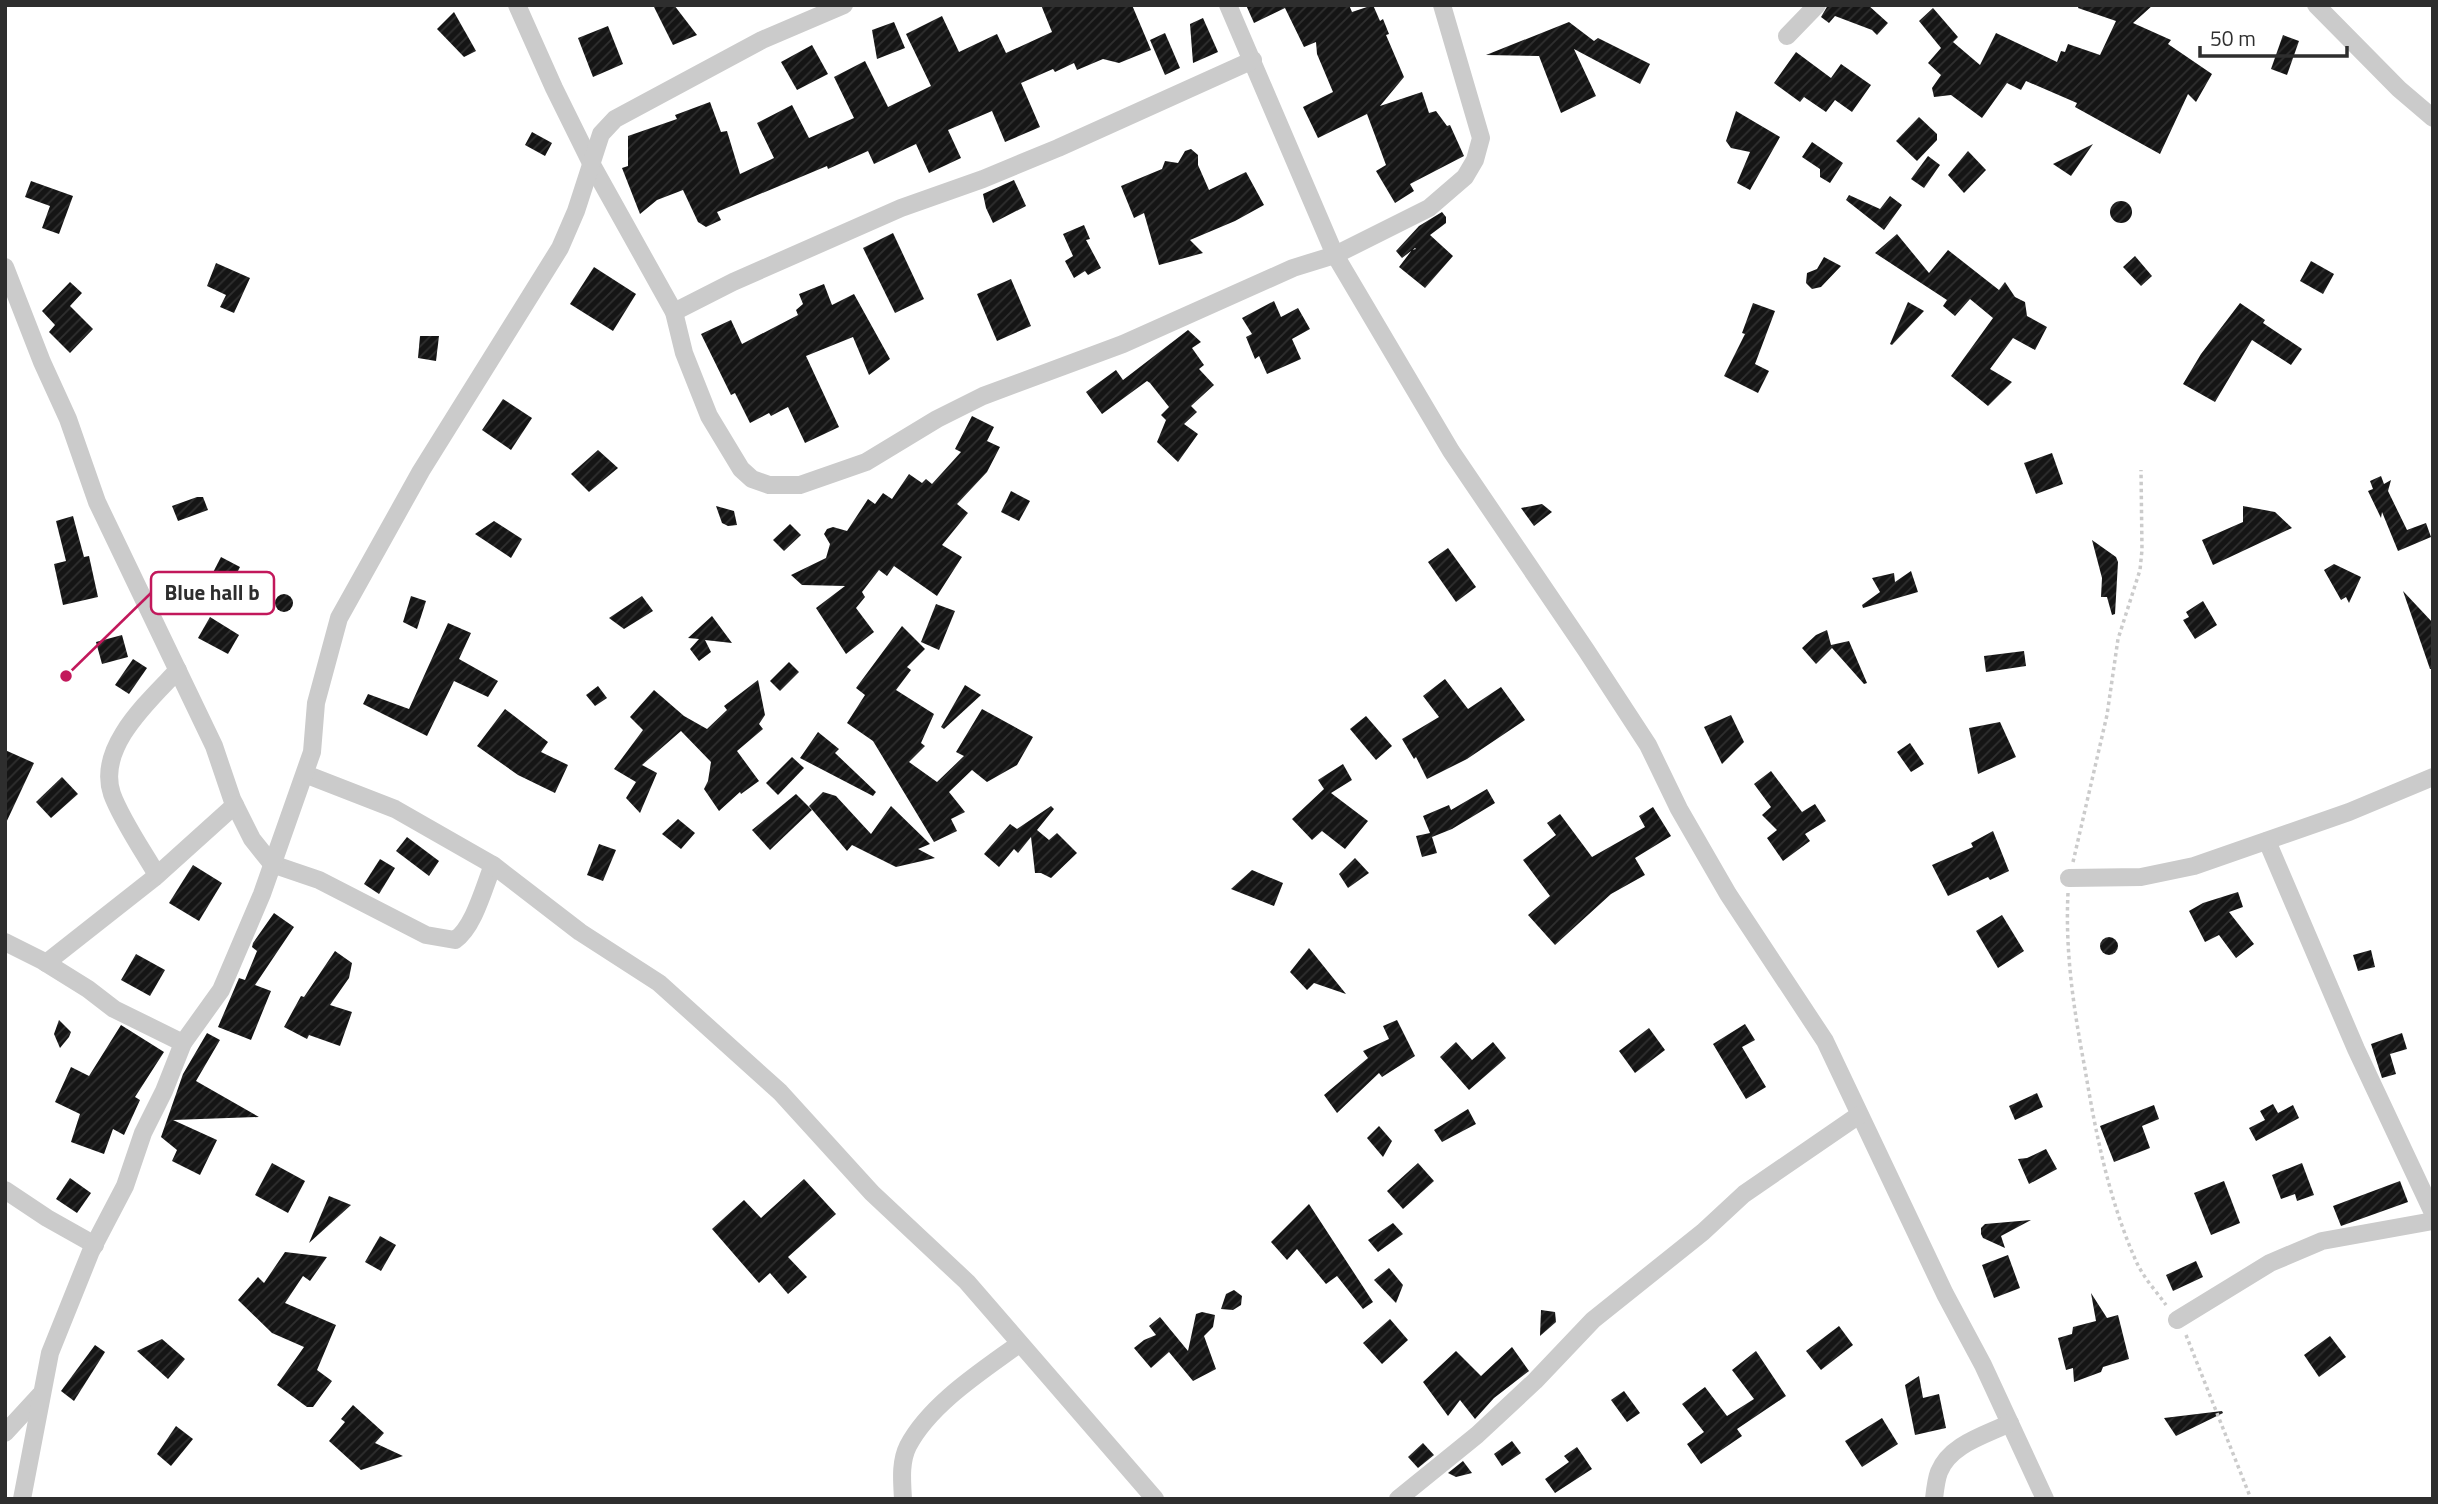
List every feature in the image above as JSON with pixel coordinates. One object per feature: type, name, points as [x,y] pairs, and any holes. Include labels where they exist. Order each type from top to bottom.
[{"type":"street","points":[[517,5],[592,165],[674,312],[684,353],[709,416],[741,469],[752,479],[769,485],[800,485],[866,462],[937,419],[983,396],[1123,344],[1293,268],[1335,255],[1429,208],[1465,177],[1475,160],[1481,138],[1442,5]]},
{"type":"street","points":[[22,1499],[50,1353],[95,1245],[125,1186],[143,1133],[164,1091],[183,1043],[221,990],[240,948],[312,752],[316,703],[339,618],[421,471],[559,247],[576,211],[601,134],[615,119],[762,40],[844,5]]},
{"type":"street","points":[[1228,5],[1335,255],[1451,451],[1648,745],[1678,809],[1728,894],[1825,1041],[2045,1499]]},
{"type":"street","points":[[1787,36],[1817,5]]},
{"type":"street","points":[[2316,5],[2399,89],[2433,118]]},
{"type":"street","points":[[674,312],[733,282],[901,208],[1021,163],[1253,60]]},
{"type":"street","points":[[5,267],[42,362],[68,419],[97,502],[214,746],[235,805],[252,839],[272,864],[319,880],[426,935],[456,940],[470,924],[494,865]]},
{"type":"street","points":[[157,875],[112,793],[110,770],[116,745],[136,714],[178,670]]},
{"type":"street","points":[[305,774],[395,809],[494,865],[580,932],[659,983],[780,1092],[872,1193],[967,1282],[1155,1499]]},
{"type":"street","points":[[2069,878],[2141,877],[2194,866],[2349,812],[2433,777]]},
{"type":"street","points":[[46,963],[157,875],[235,805]]},
{"type":"street","points":[[2267,841],[2357,1049],[2433,1213]]},
{"type":"street","points":[[5,942],[46,963],[114,1009],[183,1043]]},
{"type":"street","points":[[1398,1499],[1477,1435],[1535,1381],[1593,1320],[1703,1232],[1744,1194],[1859,1115]]},
{"type":"street","points":[[5,1190],[95,1245]]},
{"type":"street","points":[[2177,1320],[2270,1263],[2322,1241],[2433,1221]]},
{"type":"street","points":[[903,1499],[901,1471],[907,1447],[930,1415],[1019,1344]]},
{"type":"street","points":[[5,1433],[40,1395]]},
{"type":"street","points":[[1934,1499],[1939,1472],[1946,1458],[1961,1446],[2010,1423]]},
{"type":"path","points":[[2141,470],[2140,570],[2118,639],[2107,715],[2069,878],[2067,919],[2071,984],[2097,1138],[2112,1197],[2137,1264],[2189,1339],[2250,1499]]},
{"type":"building","points":[[653,5],[674,5],[697,35],[673,45]]},
{"type":"building","points":[[1041,5],[1132,5],[1151,50],[1119,63],[1103,59],[1077,70],[1074,63],[1021,83],[1040,127],[1005,142],[992,111],[948,130],[961,158],[929,173],[916,144],[874,164],[868,151],[828,169],[827,166],[717,212],[721,220],[706,227],[698,222],[683,190],[657,200],[640,214],[622,168],[628,166],[628,136],[677,119],[675,115],[710,102],[721,132],[727,131],[740,174],[774,158],[757,123],[792,105],[809,138],[854,118],[834,77],[865,61],[888,107],[931,86],[906,34],[942,16],[959,52],[997,34],[1006,53],[1052,32]]},
{"type":"building","points":[[1246,5],[1349,5],[1352,12],[1373,5],[1380,21],[1383,19],[1389,34],[1386,35],[1404,77],[1380,106],[1422,92],[1429,113],[1436,111],[1447,126],[1450,125],[1464,156],[1410,184],[1414,191],[1395,203],[1376,171],[1386,165],[1367,114],[1318,138],[1303,107],[1333,92],[1317,54],[1316,42],[1304,47],[1285,8],[1254,23]]},
{"type":"building","points":[[1828,5],[1868,5],[1888,23],[1877,35],[1872,30],[1835,16],[1829,23],[1821,17]]},
{"type":"building","points":[[2079,5],[2153,5],[2133,23],[2171,40],[2168,44],[2212,74],[2196,102],[2188,94],[2160,154],[2075,107],[2077,103],[2026,81],[2021,90],[2007,83],[1982,118],[1951,95],[1934,97],[1932,88],[1941,75],[1928,63],[1941,48],[1919,21],[1933,8],[1958,37],[1953,42],[1980,65],[1996,33],[2057,62],[2061,51],[2065,52],[2068,44],[2100,55],[2116,21],[2078,8]]},
{"type":"building","points":[[454,12],[476,51],[464,57],[437,29]]},
{"type":"building","points":[[1203,18],[1218,52],[1193,63],[1190,24]]},
{"type":"building","points":[[894,22],[905,48],[877,59],[872,30]]},
{"type":"building","points":[[1569,22],[1594,41],[1598,38],[1650,64],[1640,84],[1574,49],[1596,96],[1561,113],[1539,56],[1486,55]]},
{"type":"building","points":[[608,26],[623,64],[593,77],[578,38]]},
{"type":"building","points":[[1165,33],[1180,68],[1165,75],[1150,40]]},
{"type":"building","points":[[2283,35],[2299,41],[2287,75],[2271,69]]},
{"type":"building","points":[[812,45],[828,74],[797,90],[781,62]]},
{"type":"building","points":[[1796,52],[1831,78],[1841,64],[1871,85],[1852,112],[1835,100],[1826,112],[1804,97],[1800,102],[1774,83]]},
{"type":"building","points":[[1736,111],[1780,137],[1750,190],[1737,183],[1750,152],[1731,148],[1726,141]]},
{"type":"building","points":[[1919,117],[1937,134],[1937,140],[1917,161],[1896,141]]},
{"type":"building","points":[[532,132],[552,143],[545,156],[525,145]]},
{"type":"building","points":[[1812,142],[1843,163],[1830,183],[1820,177],[1820,169],[1802,157]]},
{"type":"building","points":[[2093,144],[2071,176],[2053,164]]},
{"type":"building","points":[[1191,149],[1198,155],[1198,165],[1209,190],[1246,172],[1264,205],[1190,240],[1203,253],[1159,265],[1144,213],[1134,218],[1121,186],[1162,169],[1165,161],[1178,163],[1185,151]]},
{"type":"building","points":[[1968,151],[1986,170],[1964,193],[1948,175]]},
{"type":"building","points":[[1928,156],[1940,165],[1924,188],[1911,179]]},
{"type":"building","points":[[1014,180],[1026,206],[993,223],[983,194]]},
{"type":"building","points":[[31,181],[73,196],[59,234],[42,228],[50,206],[25,197]]},
{"type":"building","points":[[1849,195],[1880,209],[1890,196],[1902,205],[1884,230],[1846,200]]},
{"type":"building","points":[[2121,201],[2129,204],[2132,212],[2129,220],[2121,223],[2113,220],[2110,212],[2113,204]]},
{"type":"building","points":[[1442,212],[1446,223],[1430,235],[1453,256],[1425,288],[1399,267],[1411,251],[1402,258],[1396,251],[1419,226]]},
{"type":"building","points":[[1084,225],[1090,239],[1086,240],[1101,268],[1088,275],[1085,271],[1074,278],[1065,261],[1073,256],[1063,234]]},
{"type":"building","points":[[893,233],[924,299],[895,313],[863,248]]},
{"type":"building","points":[[1897,234],[1929,273],[1948,250],[1999,290],[2005,282],[2015,297],[2025,302],[2027,316],[2047,327],[2035,350],[2013,338],[1990,369],[2012,382],[1988,406],[1951,376],[1993,318],[1970,299],[1955,316],[1943,306],[1947,300],[1875,253]]},
{"type":"building","points":[[2135,256],[2152,276],[2141,286],[2123,267]]},
{"type":"building","points":[[1824,257],[1841,266],[1821,287],[1812,289],[1806,283],[1807,273],[1817,269]]},
{"type":"building","points":[[2311,261],[2334,274],[2323,294],[2300,281]]},
{"type":"building","points":[[216,263],[250,278],[234,313],[220,307],[226,295],[207,286]]},
{"type":"building","points":[[594,267],[636,294],[613,331],[570,304]]},
{"type":"building","points":[[1011,279],[1031,326],[997,341],[977,294]]},
{"type":"building","points":[[70,282],[82,293],[70,306],[93,329],[70,353],[49,332],[55,325],[42,311]]},
{"type":"building","points":[[824,284],[832,305],[854,294],[890,359],[869,375],[853,337],[806,356],[839,427],[805,443],[788,407],[750,423],[735,393],[731,395],[701,334],[731,320],[742,344],[798,315],[796,310],[803,304],[799,294]]},
{"type":"building","points":[[1274,301],[1281,317],[1298,308],[1310,329],[1292,339],[1301,359],[1267,374],[1259,356],[1255,359],[1246,337],[1252,334],[1242,318]]},
{"type":"building","points":[[1908,302],[1924,311],[1892,345],[1890,344]]},
{"type":"building","points":[[1753,303],[1775,311],[1755,364],[1769,371],[1758,393],[1724,376],[1745,334],[1742,333]]},
{"type":"building","points":[[2240,303],[2265,320],[2263,323],[2302,349],[2291,365],[2252,340],[2215,402],[2183,384],[2201,354]]},
{"type":"building","points":[[1188,330],[1201,342],[1192,348],[1204,365],[1199,369],[1214,385],[1191,406],[1197,412],[1184,424],[1198,434],[1178,462],[1157,442],[1166,420],[1161,415],[1169,407],[1150,383],[1147,381],[1102,414],[1086,392],[1116,370],[1123,380]]},
{"type":"building","points":[[420,336],[439,336],[436,361],[418,358]]},
{"type":"building","points":[[503,399],[532,418],[511,450],[482,430]]},
{"type":"building","points":[[972,416],[994,427],[987,441],[1000,447],[987,472],[957,504],[968,513],[942,545],[962,557],[937,596],[894,566],[887,576],[879,570],[862,592],[865,597],[856,608],[874,632],[846,654],[816,608],[845,586],[802,585],[791,575],[826,558],[830,544],[824,534],[827,529],[833,527],[847,531],[868,499],[875,504],[883,493],[892,499],[909,474],[922,483],[926,479],[932,484],[961,452],[955,449]]},
{"type":"building","points":[[598,450],[618,468],[589,492],[571,474]]},
{"type":"building","points":[[2052,453],[2063,484],[2036,494],[2024,463]]},
{"type":"building","points":[[2381,476],[2384,484],[2391,480],[2388,491],[2407,530],[2426,523],[2431,537],[2398,551],[2382,512],[2381,518],[2368,491],[2373,489],[2370,481]]},
{"type":"building","points":[[1011,491],[1030,501],[1019,521],[1001,512]]},
{"type":"building","points":[[203,497],[208,510],[178,521],[172,506]]},
{"type":"building","points":[[1542,504],[1552,512],[1534,526],[1521,508]]},
{"type":"building","points":[[716,506],[734,511],[737,525],[728,526],[722,523]]},
{"type":"building","points":[[2243,506],[2275,512],[2292,528],[2213,565],[2202,540],[2243,522]]},
{"type":"building","points":[[73,516],[84,557],[89,556],[98,597],[63,605],[54,564],[66,561],[56,521]]},
{"type":"building","points":[[494,521],[522,539],[511,558],[475,534]]},
{"type":"building","points":[[790,524],[801,535],[784,551],[773,540]]},
{"type":"building","points":[[2092,540],[2116,557],[2118,562],[2115,614],[2112,615],[2107,597],[2101,597],[2102,578]]},
{"type":"building","points":[[1448,548],[1476,587],[1456,602],[1428,562]]},
{"type":"building","points":[[221,557],[240,567],[226,595],[205,588]]},
{"type":"building","points":[[2334,564],[2361,577],[2349,603],[2346,597],[2341,600],[2324,570]]},
{"type":"building","points":[[1911,571],[1918,592],[1863,608],[1862,605],[1880,592],[1872,578],[1894,573],[1895,582]]},
{"type":"building","points":[[2403,591],[2433,623],[2433,669],[2430,669]]},
{"type":"building","points":[[284,594],[290,597],[293,603],[290,609],[284,612],[278,609],[275,603],[278,597]]},
{"type":"building","points":[[411,596],[426,601],[417,629],[403,622]]},
{"type":"building","points":[[642,596],[653,611],[624,629],[609,618]]},
{"type":"building","points":[[2203,601],[2217,625],[2195,639],[2183,620],[2189,617],[2186,612]]},
{"type":"building","points":[[936,604],[955,611],[939,650],[921,642]]},
{"type":"building","points":[[712,616],[732,643],[705,640],[711,652],[699,661],[690,649],[699,639],[688,638]]},
{"type":"building","points":[[210,617],[239,635],[228,654],[198,638]]},
{"type":"building","points":[[448,623],[471,633],[459,659],[498,681],[488,697],[454,681],[427,736],[363,704],[368,694],[409,709]]},
{"type":"building","points":[[902,626],[925,649],[907,667],[911,670],[896,690],[934,714],[921,743],[925,746],[909,762],[937,782],[964,756],[956,752],[982,709],[1033,737],[1017,765],[987,782],[972,770],[949,792],[965,812],[951,819],[957,831],[934,842],[873,741],[847,723],[865,695],[856,688]]},
{"type":"building","points":[[1827,630],[1831,645],[1849,641],[1867,683],[1864,684],[1832,648],[1816,664],[1802,648],[1816,635]]},
{"type":"building","points":[[122,635],[128,657],[102,664],[96,642]]},
{"type":"building","points":[[2024,651],[2026,666],[1986,672],[1984,656]]},
{"type":"building","points":[[133,659],[147,668],[129,694],[115,685]]},
{"type":"building","points":[[789,662],[799,672],[780,691],[770,681]]},
{"type":"building","points":[[1445,679],[1468,709],[1501,687],[1525,720],[1467,759],[1427,779],[1416,757],[1414,759],[1402,739],[1439,717],[1423,696]]},
{"type":"building","points":[[758,680],[765,715],[759,724],[763,729],[737,751],[759,781],[741,794],[740,792],[719,811],[704,789],[711,762],[681,731],[642,765],[657,773],[640,813],[626,798],[636,782],[614,769],[643,730],[630,717],[654,690],[684,716],[707,729],[727,710],[724,706]]},
{"type":"building","points":[[965,685],[981,695],[944,729],[941,727]]},
{"type":"building","points":[[598,686],[607,698],[595,706],[586,695]]},
{"type":"building","points":[[505,709],[548,742],[541,752],[568,765],[555,793],[518,775],[477,746]]},
{"type":"building","points":[[1731,715],[1744,742],[1722,764],[1704,727]]},
{"type":"building","points":[[1366,716],[1392,746],[1376,760],[1350,729]]},
{"type":"building","points":[[2000,722],[2016,757],[1978,774],[1969,728]]},
{"type":"building","points":[[818,732],[839,749],[835,753],[876,792],[873,796],[800,758]]},
{"type":"building","points":[[1910,743],[1924,764],[1911,772],[1897,752]]},
{"type":"building","points":[[5,750],[34,763],[5,825]]},
{"type":"building","points":[[792,757],[804,768],[778,795],[766,783]]},
{"type":"building","points":[[1343,764],[1352,780],[1331,793],[1368,821],[1345,849],[1322,831],[1312,840],[1292,819],[1324,789],[1318,780]]},
{"type":"building","points":[[1771,771],[1802,812],[1815,804],[1826,821],[1805,834],[1810,841],[1783,861],[1767,838],[1777,830],[1762,815],[1771,807],[1754,784]]},
{"type":"building","points":[[62,777],[78,794],[51,818],[36,802]]},
{"type":"building","points":[[1487,789],[1495,803],[1452,829],[1432,837],[1437,853],[1422,857],[1416,836],[1430,833],[1423,816],[1449,805],[1451,810]]},
{"type":"building","points":[[823,792],[836,796],[871,834],[891,806],[930,844],[918,849],[935,858],[896,867],[852,845],[847,851],[809,806]]},
{"type":"building","points":[[796,794],[812,810],[770,850],[752,830]]},
{"type":"building","points":[[1051,806],[1054,809],[1037,830],[1049,840],[1057,833],[1077,853],[1051,878],[1035,873],[1031,837],[1018,853],[1014,849],[999,867],[984,854],[1010,824],[1017,829]]},
{"type":"building","points":[[1653,807],[1671,836],[1635,858],[1645,875],[1611,894],[1555,945],[1528,915],[1550,896],[1523,860],[1556,835],[1547,823],[1560,814],[1592,857],[1645,827],[1639,816]]},
{"type":"building","points":[[678,819],[695,833],[681,849],[662,834]]},
{"type":"building","points":[[1993,831],[2009,871],[1990,880],[1988,877],[1948,896],[1932,865],[1973,847],[1971,843]]},
{"type":"building","points":[[407,837],[439,861],[429,876],[396,851]]},
{"type":"building","points":[[599,844],[616,850],[603,881],[587,875]]},
{"type":"building","points":[[1355,858],[1369,873],[1348,888],[1339,874]]},
{"type":"building","points":[[380,859],[395,868],[379,894],[364,884]]},
{"type":"building","points":[[193,865],[222,883],[199,921],[169,903]]},
{"type":"building","points":[[1252,870],[1283,883],[1274,906],[1231,889]]},
{"type":"building","points":[[2238,892],[2243,907],[2229,912],[2254,944],[2236,958],[2219,935],[2205,942],[2189,911],[2203,903]]},
{"type":"building","points":[[274,913],[294,927],[255,985],[271,991],[251,1040],[218,1027],[239,978],[245,980],[257,951],[252,947],[253,943]]},
{"type":"building","points":[[2002,915],[2024,951],[1998,968],[1976,931]]},
{"type":"building","points":[[2109,937],[2115,940],[2118,946],[2115,952],[2109,955],[2103,952],[2100,946],[2103,940]]},
{"type":"building","points":[[1309,948],[1346,994],[1314,983],[1307,990],[1290,972]]},
{"type":"building","points":[[2371,950],[2375,967],[2358,971],[2353,955]]},
{"type":"building","points":[[335,951],[352,963],[349,978],[330,1005],[352,1012],[340,1046],[309,1035],[307,1039],[284,1027],[301,996],[304,997]]},
{"type":"building","points":[[136,954],[165,970],[150,996],[121,980]]},
{"type":"building","points":[[59,1020],[71,1032],[60,1048],[54,1034]]},
{"type":"building","points":[[1397,1020],[1415,1056],[1382,1077],[1379,1073],[1337,1113],[1324,1095],[1368,1058],[1363,1051],[1389,1039],[1383,1026]]},
{"type":"building","points":[[1745,1024],[1755,1040],[1742,1047],[1766,1087],[1746,1099],[1713,1044]]},
{"type":"building","points":[[121,1025],[164,1052],[135,1097],[140,1100],[124,1135],[113,1129],[104,1154],[71,1142],[80,1114],[55,1102],[71,1067],[89,1076]]},
{"type":"building","points":[[1649,1028],[1665,1050],[1635,1073],[1619,1051]]},
{"type":"building","points":[[207,1033],[220,1040],[196,1081],[259,1117],[173,1120],[217,1140],[200,1175],[172,1161],[177,1150],[161,1137],[183,1074]]},
{"type":"building","points":[[2402,1033],[2407,1049],[2390,1054],[2396,1074],[2382,1078],[2371,1044]]},
{"type":"building","points":[[1456,1042],[1472,1060],[1493,1042],[1506,1058],[1469,1090],[1440,1057]]},
{"type":"building","points":[[2037,1093],[2043,1107],[2015,1120],[2009,1106]]},
{"type":"building","points":[[2273,1104],[2278,1113],[2293,1105],[2299,1118],[2256,1141],[2249,1128],[2265,1120],[2260,1111]]},
{"type":"building","points":[[2154,1105],[2159,1119],[2142,1126],[2150,1148],[2114,1162],[2100,1126]]},
{"type":"building","points":[[1468,1109],[1476,1124],[1442,1142],[1434,1130]]},
{"type":"building","points":[[1379,1126],[1392,1141],[1383,1157],[1367,1138]]},
{"type":"building","points":[[2046,1149],[2057,1169],[2029,1184],[2018,1159]]},
{"type":"building","points":[[272,1163],[305,1181],[288,1213],[255,1195]]},
{"type":"building","points":[[1418,1163],[1434,1181],[1403,1209],[1387,1191]]},
{"type":"building","points":[[2302,1163],[2314,1195],[2297,1201],[2295,1194],[2281,1199],[2272,1175]]},
{"type":"building","points":[[70,1178],[91,1193],[77,1213],[56,1199]]},
{"type":"building","points":[[804,1179],[836,1214],[788,1257],[807,1277],[788,1294],[770,1273],[759,1283],[712,1229],[744,1200],[761,1218]]},
{"type":"building","points":[[2224,1181],[2240,1223],[2211,1235],[2194,1193]]},
{"type":"building","points":[[2400,1181],[2408,1202],[2341,1226],[2333,1206]]},
{"type":"building","points":[[329,1196],[351,1205],[309,1243]]},
{"type":"building","points":[[1309,1204],[1373,1302],[1363,1309],[1337,1276],[1326,1284],[1297,1249],[1287,1260],[1271,1242]]},
{"type":"building","points":[[2031,1220],[2001,1236],[2005,1248],[1983,1238],[1981,1234],[1981,1228],[1985,1224]]},
{"type":"building","points":[[1393,1223],[1403,1234],[1378,1252],[1368,1240]]},
{"type":"building","points":[[380,1236],[396,1245],[381,1271],[365,1262]]},
{"type":"building","points":[[285,1252],[327,1257],[310,1281],[303,1276],[285,1303],[336,1325],[317,1370],[332,1381],[313,1407],[307,1407],[277,1385],[304,1347],[272,1333],[238,1300],[258,1277],[264,1283]]},
{"type":"building","points":[[2008,1255],[2020,1288],[1994,1298],[1982,1265]]},
{"type":"building","points":[[2196,1261],[2203,1277],[2173,1291],[2166,1275]]},
{"type":"building","points":[[1389,1268],[1403,1285],[1396,1303],[1374,1280]]},
{"type":"building","points":[[1234,1290],[1242,1296],[1241,1305],[1233,1310],[1221,1309],[1226,1294]]},
{"type":"building","points":[[2091,1293],[2107,1318],[2118,1315],[2129,1359],[2103,1367],[2101,1372],[2074,1382],[2073,1368],[2066,1370],[2058,1338],[2072,1334],[2073,1327],[2096,1321]]},
{"type":"building","points":[[1541,1310],[1555,1312],[1556,1322],[1540,1336]]},
{"type":"building","points":[[1202,1312],[1215,1315],[1213,1327],[1204,1336],[1216,1369],[1193,1381],[1169,1352],[1151,1368],[1134,1348],[1156,1335],[1149,1326],[1160,1317],[1188,1351],[1196,1314]]},
{"type":"building","points":[[1390,1319],[1408,1340],[1382,1364],[1363,1343]]},
{"type":"building","points":[[1839,1326],[1853,1345],[1821,1370],[1806,1351]]},
{"type":"building","points":[[2330,1336],[2346,1357],[2319,1377],[2304,1355]]},
{"type":"building","points":[[162,1339],[185,1359],[168,1379],[137,1351]]},
{"type":"building","points":[[95,1345],[105,1352],[74,1401],[61,1391]]},
{"type":"building","points":[[1512,1347],[1529,1371],[1494,1398],[1475,1419],[1460,1400],[1448,1416],[1423,1382],[1456,1351],[1481,1376]]},
{"type":"building","points":[[1756,1351],[1786,1396],[1737,1429],[1742,1436],[1701,1464],[1687,1444],[1704,1432],[1682,1404],[1705,1387],[1727,1416],[1754,1399],[1732,1370]]},
{"type":"building","points":[[1919,1376],[1923,1398],[1939,1394],[1946,1428],[1915,1435],[1905,1385]]},
{"type":"building","points":[[1624,1391],[1640,1413],[1627,1422],[1611,1400]]},
{"type":"building","points":[[353,1405],[384,1433],[375,1443],[403,1456],[361,1470],[329,1441],[345,1422],[341,1419]]},
{"type":"building","points":[[2223,1413],[2176,1436],[2164,1418]]},
{"type":"building","points":[[1882,1418],[1898,1444],[1862,1467],[1845,1441]]},
{"type":"building","points":[[176,1426],[193,1439],[171,1466],[157,1454]]},
{"type":"building","points":[[1512,1441],[1521,1453],[1502,1466],[1494,1454]]},
{"type":"building","points":[[1423,1443],[1434,1455],[1418,1468],[1408,1457]]},
{"type":"building","points":[[1577,1447],[1592,1469],[1555,1493],[1545,1479],[1569,1462],[1564,1456]]},
{"type":"building","points":[[1463,1461],[1472,1473],[1456,1477],[1448,1473]]},
{"type":"place","name":"Blue hall b","points":[[66,676]]}]
